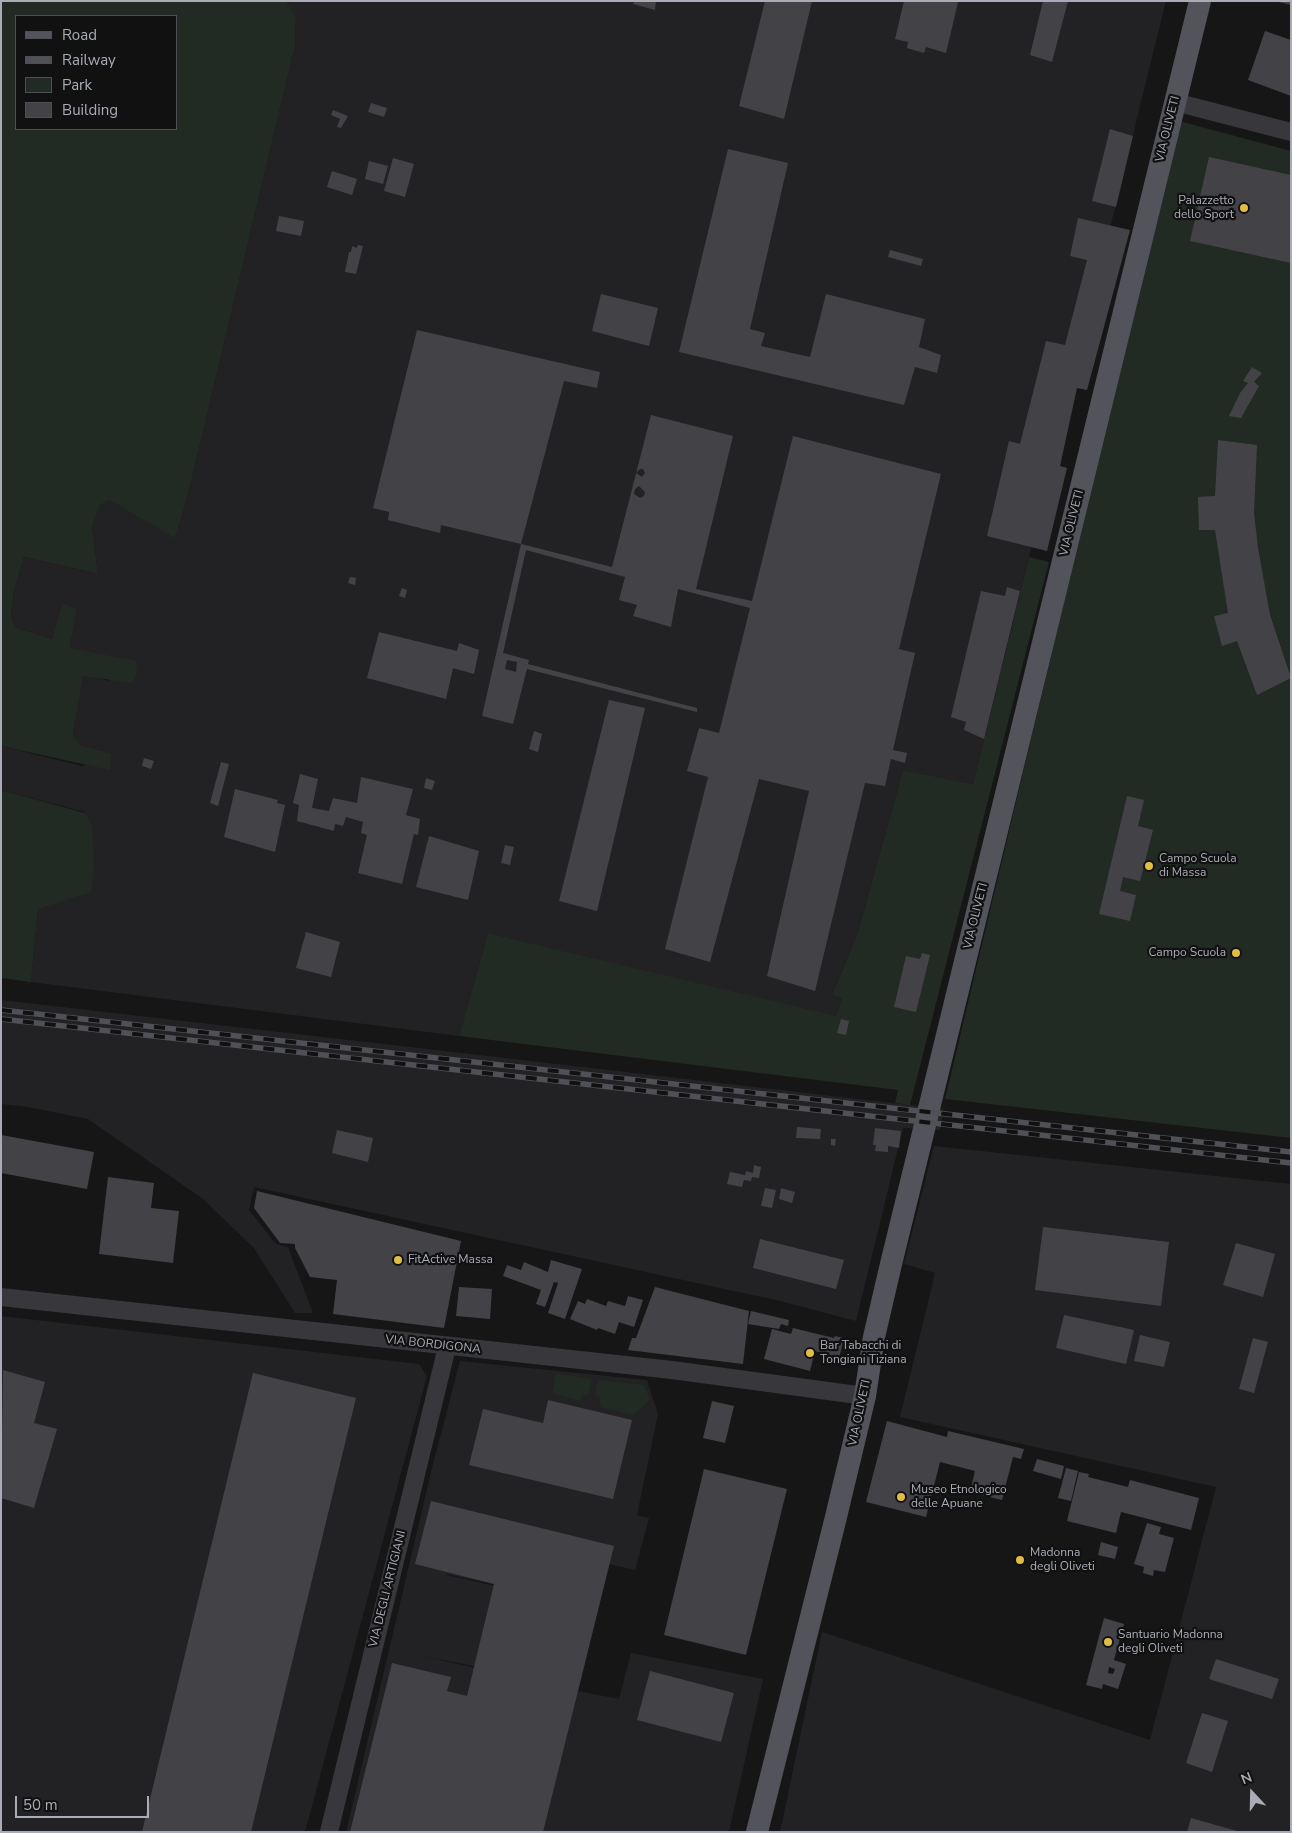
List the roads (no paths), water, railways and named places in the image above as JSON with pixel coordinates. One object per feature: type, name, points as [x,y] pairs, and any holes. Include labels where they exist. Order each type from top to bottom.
[{"type":"main road","name":"VIA OLIVETI","points":[[757,1832],[865,1396],[874,1337],[891,1264],[1200,1]]},
{"type":"street","points":[[1175,102],[1291,132]]},
{"type":"street","name":"VIA BORDIGONA","points":[[1,1297],[672,1370],[865,1396]]},
{"type":"street","name":"VIA DEGLI ARTIGIANI","points":[[329,1832],[447,1347]]},
{"type":"railway","points":[[1,1010],[1291,1152]]},
{"type":"railway","points":[[1,1019],[1291,1163]]},
{"type":"place","name":"Palazzetto dello Sport","points":[[1244,208]]},
{"type":"place","name":"Campo Scuola di Massa","points":[[1149,866]]},
{"type":"place","name":"Campo Scuola","points":[[1236,953]]},
{"type":"place","name":"FitActive Massa","points":[[398,1260]]},
{"type":"place","name":"Bar Tabacchi di Tongiani Tiziana","points":[[810,1353]]},
{"type":"place","name":"Museo Etnologico delle Apuane","points":[[901,1497]]},
{"type":"place","name":"Madonna degli Oliveti","points":[[1020,1560]]},
{"type":"place","name":"Santuario Madonna degli Oliveti","points":[[1108,1642]]}]
